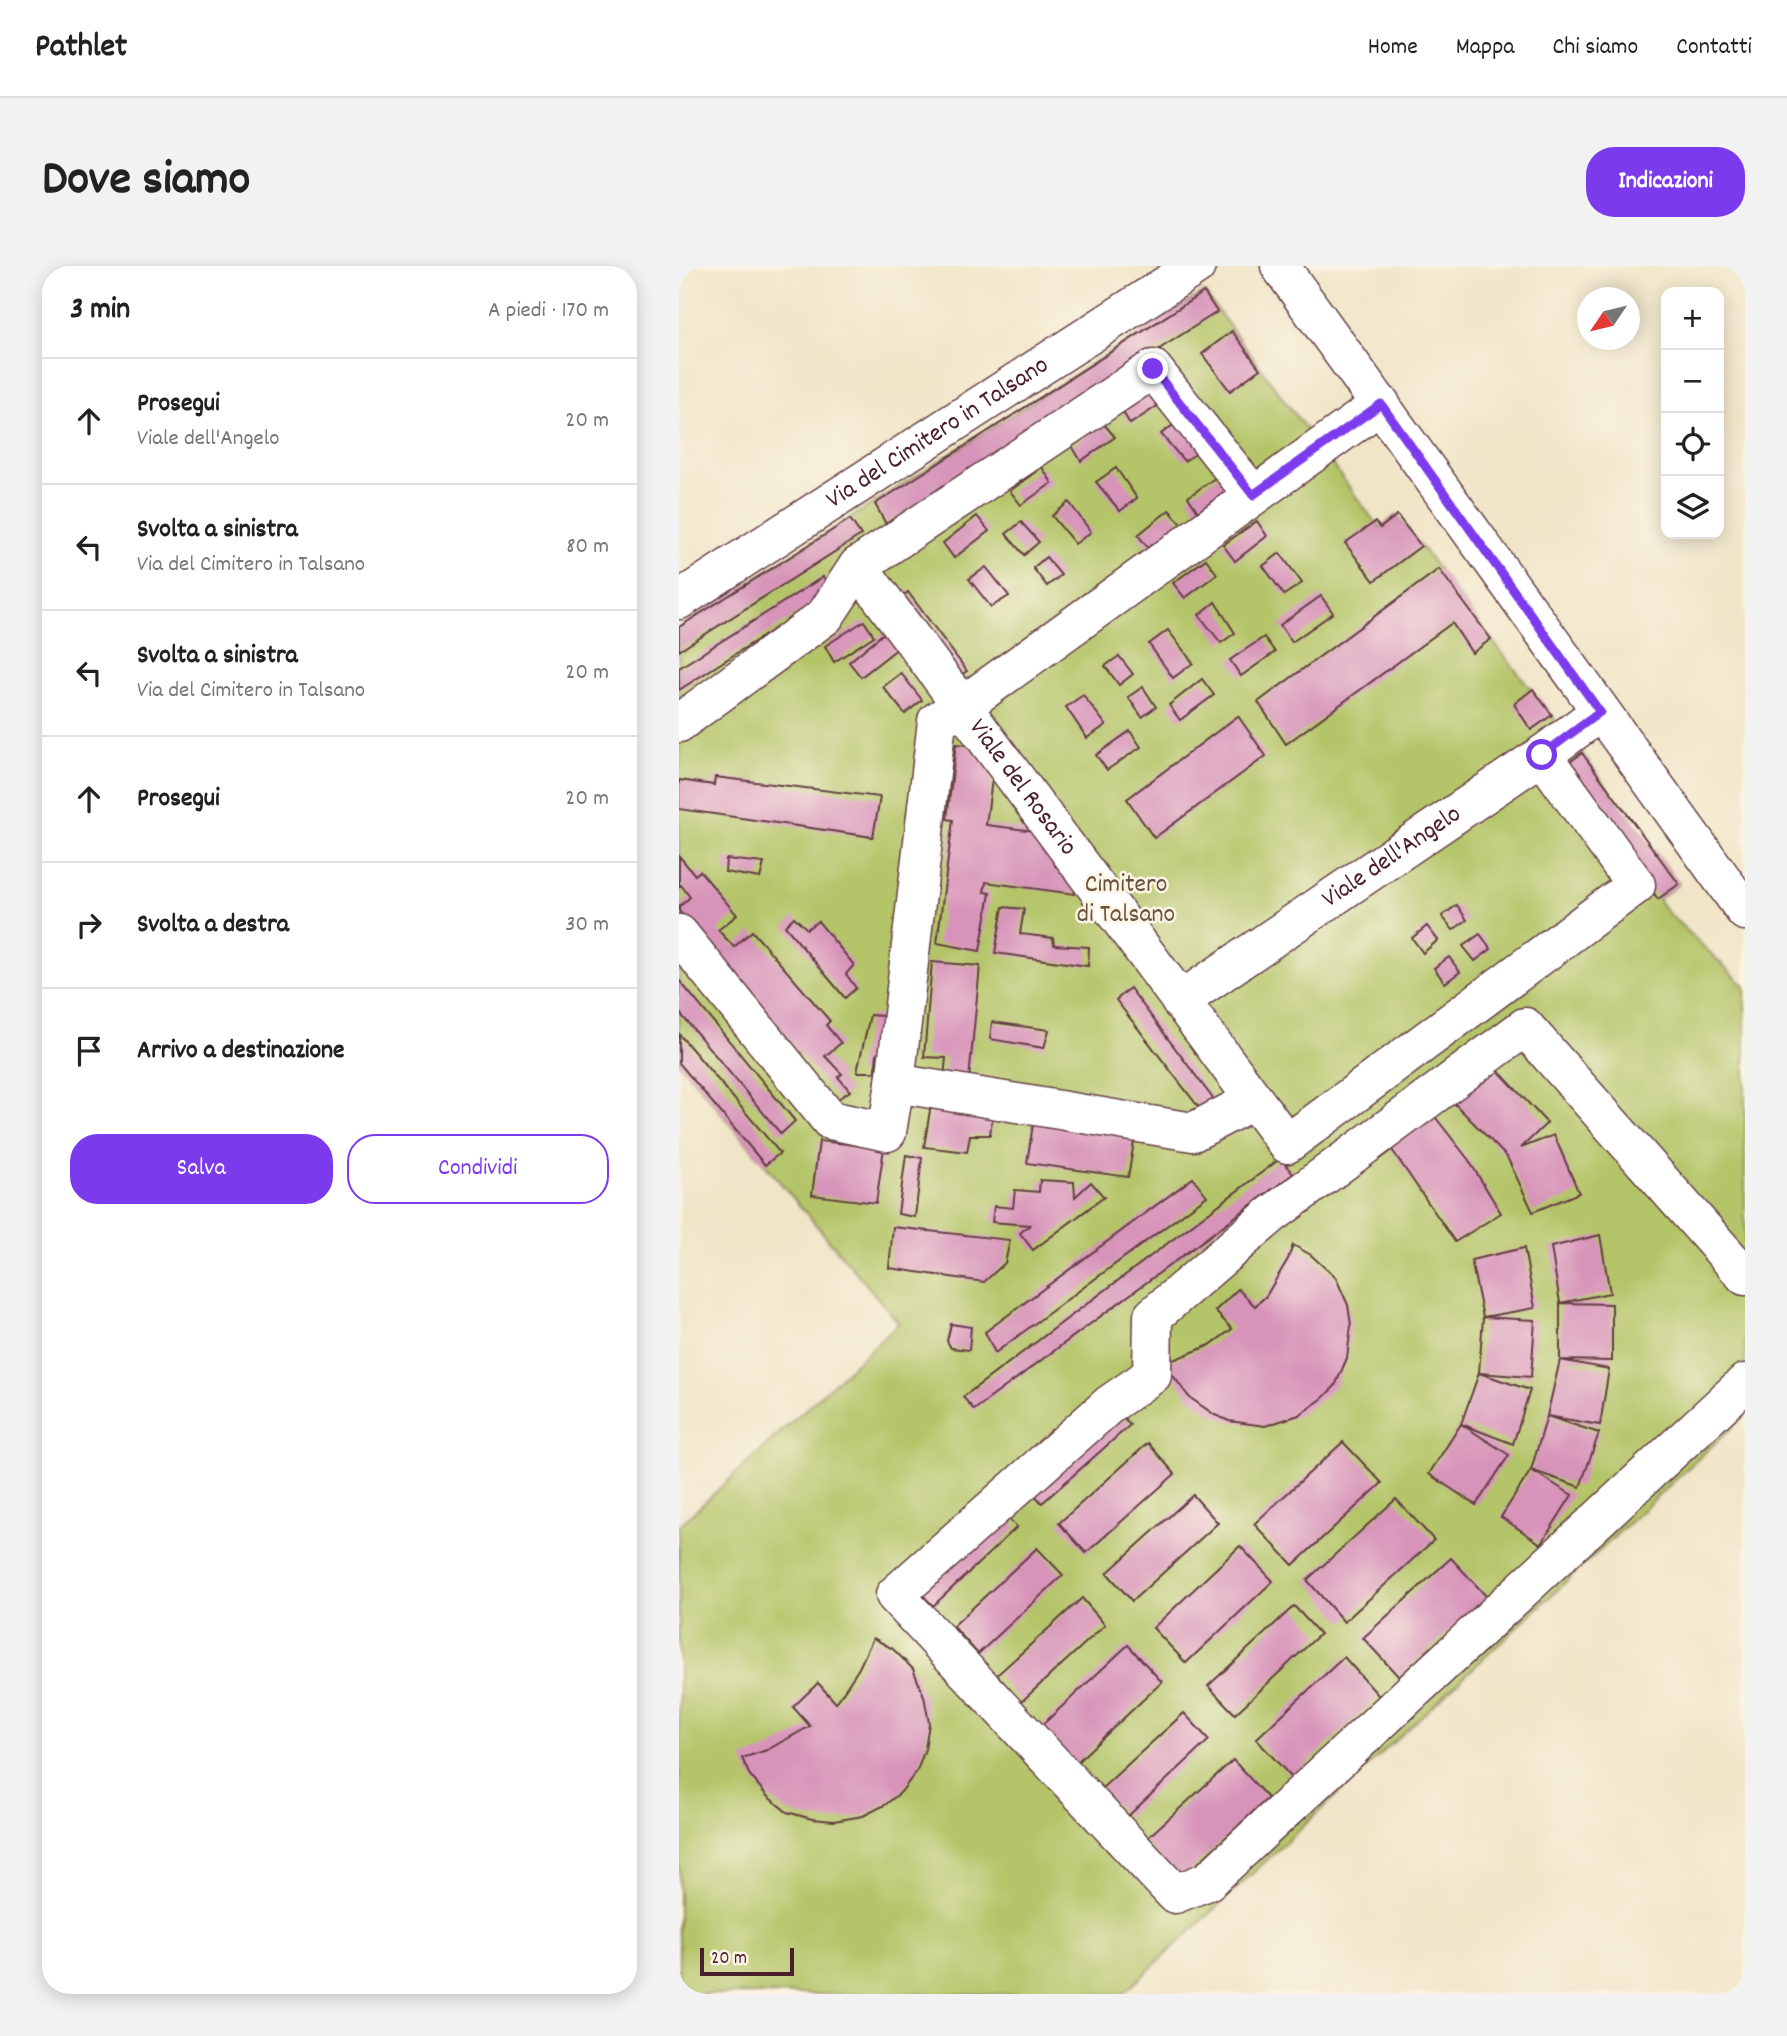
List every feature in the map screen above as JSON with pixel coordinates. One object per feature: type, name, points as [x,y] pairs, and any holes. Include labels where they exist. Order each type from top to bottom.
[{"type":"street","name":"Via del Cimitero in Talsano","points":[[679,600],[1196,266]]},
{"type":"street","points":[[1280,266],[1745,911]]},
{"type":"street","points":[[679,723],[825,616],[858,566],[1153,369],[1253,495]]},
{"type":"street","points":[[679,934],[830,1120],[887,1132],[937,722],[1381,404]]},
{"type":"street","name":"Viale del Rosario","points":[[858,566],[1287,1144],[1636,885],[1542,755]]},
{"type":"street","name":"Viale dell'Angelo","points":[[1180,1001],[1542,755],[1600,712]]},
{"type":"street","points":[[1745,1276],[1525,1027],[1271,1215],[1153,1316],[1152,1375],[1110,1404],[895,1595],[1175,1894],[1208,1881],[1745,1383]]},
{"type":"street","points":[[895,1083],[1193,1132],[1254,1100]]},
{"type":"green space","name":"Cimitero di Talsano","points":[[1204,292],[1375,522],[1381,527],[1397,515],[1582,753],[1679,884],[1658,899],[1667,912],[1745,986],[1745,1415],[1123,1994],[679,1994],[679,1526],[899,1323],[679,1063],[679,627]]},
{"type":"building","points":[[1204,292],[1217,312],[886,524],[875,504]]},
{"type":"building","points":[[1232,331],[1260,369],[1230,391],[1202,354]]},
{"type":"building","points":[[1154,384],[1165,401],[1130,424],[1121,409]]},
{"type":"building","points":[[1180,420],[1202,450],[1184,461],[1161,434]]},
{"type":"building","points":[[1103,423],[1115,437],[1081,461],[1072,446]]},
{"type":"building","points":[[1042,467],[1052,483],[1021,505],[1010,491]]},
{"type":"building","points":[[1116,468],[1137,498],[1120,511],[1096,482]]},
{"type":"building","points":[[1219,475],[1230,488],[1198,512],[1188,497]]},
{"type":"building","points":[[1069,502],[1091,532],[1075,544],[1052,516]]},
{"type":"building","points":[[1169,510],[1182,524],[1148,548],[1138,535]]},
{"type":"building","points":[[1397,515],[1421,546],[1374,581],[1345,543],[1375,522],[1380,528]]},
{"type":"building","points":[[977,516],[989,531],[954,558],[943,543]]},
{"type":"building","points":[[850,519],[861,535],[679,651],[679,627]]},
{"type":"building","points":[[1257,521],[1267,536],[1235,561],[1223,545]]},
{"type":"building","points":[[1021,522],[1039,542],[1024,555],[1006,534]]},
{"type":"building","points":[[1280,553],[1302,583],[1284,595],[1263,566]]},
{"type":"building","points":[[1046,557],[1061,575],[1047,586],[1033,568]]},
{"type":"building","points":[[1206,559],[1217,574],[1185,598],[1173,583]]},
{"type":"building","points":[[986,567],[1009,596],[991,607],[969,579]]},
{"type":"building","points":[[1439,569],[1491,639],[1472,653],[1452,623],[1286,744],[1258,702]]},
{"type":"building","points":[[823,577],[832,592],[679,690],[679,668]]},
{"type":"building","points":[[908,592],[967,671],[952,681],[893,603]]},
{"type":"building","points":[[1321,596],[1333,613],[1292,642],[1280,625]]},
{"type":"building","points":[[1215,602],[1235,633],[1221,643],[1199,615]]},
{"type":"building","points":[[864,621],[874,636],[834,662],[825,646]]},
{"type":"building","points":[[1168,630],[1193,663],[1173,678],[1149,644]]},
{"type":"building","points":[[885,632],[898,648],[861,677],[849,662]]},
{"type":"building","points":[[1264,637],[1275,652],[1241,676],[1230,660]]},
{"type":"building","points":[[1119,656],[1133,674],[1119,685],[1105,666]]},
{"type":"building","points":[[901,673],[922,700],[905,714],[883,687]]},
{"type":"building","points":[[1202,679],[1214,695],[1180,720],[1169,705]]},
{"type":"building","points":[[1143,687],[1156,707],[1142,717],[1128,697]]},
{"type":"building","points":[[1533,689],[1552,715],[1531,730],[1514,704]]},
{"type":"building","points":[[1083,695],[1106,725],[1087,738],[1066,707]]},
{"type":"building","points":[[1238,716],[1266,756],[1154,838],[1127,799]]},
{"type":"building","points":[[1130,731],[1141,747],[1107,770],[1096,755]]},
{"type":"building","points":[[956,744],[975,746],[993,772],[986,825],[1042,832],[1058,854],[1055,866],[1079,874],[1074,894],[986,882],[984,892],[990,893],[980,951],[937,943],[953,820],[947,819]]},
{"type":"building","points":[[1582,753],[1679,884],[1658,899],[1562,768]]},
{"type":"building","points":[[715,777],[880,797],[873,837],[679,809],[679,780],[714,785]]},
{"type":"building","points":[[679,856],[695,875],[700,871],[737,915],[718,930],[734,947],[752,931],[830,1021],[826,1025],[841,1043],[825,1056],[842,1074],[838,1077],[850,1091],[838,1099],[679,911],[679,907],[690,897],[681,885],[679,887]]},
{"type":"building","points":[[726,859],[764,863],[760,878],[725,872]]},
{"type":"building","points":[[1457,905],[1467,920],[1453,930],[1442,916]]},
{"type":"building","points":[[1003,907],[1024,909],[1020,934],[1053,938],[1054,945],[1089,947],[1088,966],[995,953]]},
{"type":"building","points":[[794,917],[807,929],[818,921],[854,965],[846,974],[856,988],[845,998],[785,926]]},
{"type":"building","points":[[1427,926],[1438,940],[1423,953],[1412,938]]},
{"type":"building","points":[[1480,934],[1491,949],[1475,961],[1463,946]]},
{"type":"building","points":[[1449,957],[1460,972],[1445,983],[1434,968]]},
{"type":"building","points":[[932,962],[980,966],[969,1079],[944,1077],[946,1058],[924,1057]]},
{"type":"building","points":[[679,980],[795,1121],[781,1134],[679,1012]]},
{"type":"building","points":[[1130,988],[1220,1108],[1207,1118],[1116,1000]]},
{"type":"building","points":[[870,1015],[893,1017],[888,1045],[877,1054],[875,1072],[857,1072]]},
{"type":"building","points":[[992,1022],[1049,1030],[1044,1048],[990,1039]]},
{"type":"building","points":[[679,1034],[780,1153],[765,1165],[679,1063]]},
{"type":"building","points":[[1493,1065],[1547,1123],[1521,1148],[1554,1135],[1579,1193],[1533,1212],[1507,1157],[1454,1103]]},
{"type":"building","points":[[931,1104],[993,1112],[990,1135],[970,1135],[967,1152],[924,1147]]},
{"type":"building","points":[[1429,1109],[1468,1159],[1501,1213],[1455,1242],[1386,1141]]},
{"type":"building","points":[[1034,1118],[1136,1130],[1128,1177],[1027,1163]]},
{"type":"building","points":[[819,1141],[884,1148],[876,1203],[812,1195]]},
{"type":"building","points":[[906,1155],[922,1158],[915,1217],[898,1214]]},
{"type":"building","points":[[1281,1158],[1293,1174],[974,1410],[963,1397]]},
{"type":"building","points":[[1193,1178],[1207,1196],[995,1353],[985,1332]]},
{"type":"building","points":[[1040,1180],[1074,1182],[1075,1197],[1091,1182],[1104,1197],[1033,1250],[1020,1233],[1030,1225],[992,1222],[994,1206],[1013,1208],[1015,1190],[1039,1192]]},
{"type":"building","points":[[893,1227],[1010,1240],[1005,1263],[984,1282],[889,1268]]},
{"type":"building","points":[[1600,1235],[1610,1293],[1560,1303],[1551,1247]]},
{"type":"building","points":[[1293,1245],[1311,1255],[1336,1278],[1348,1305],[1351,1325],[1347,1358],[1335,1386],[1299,1415],[1265,1426],[1229,1421],[1189,1397],[1172,1374],[1168,1362],[1210,1345],[1232,1329],[1215,1311],[1238,1289],[1255,1306],[1266,1296],[1288,1259]]},
{"type":"building","points":[[1524,1248],[1535,1308],[1483,1317],[1471,1260]]},
{"type":"building","points":[[1560,1303],[1612,1304],[1612,1361],[1560,1360]]},
{"type":"building","points":[[1483,1317],[1535,1320],[1531,1377],[1479,1373]]},
{"type":"building","points":[[951,1324],[971,1327],[969,1350],[951,1348],[947,1341]]},
{"type":"building","points":[[1560,1360],[1609,1369],[1600,1425],[1547,1416]]},
{"type":"building","points":[[1479,1373],[1530,1390],[1513,1444],[1461,1424]]},
{"type":"building","points":[[1117,1410],[1130,1425],[1042,1503],[1028,1488]]},
{"type":"building","points":[[1547,1416],[1599,1433],[1580,1487],[1531,1470]]},
{"type":"building","points":[[1461,1424],[1509,1455],[1476,1505],[1429,1474]]},
{"type":"building","points":[[1343,1442],[1382,1483],[1293,1565],[1254,1524]]},
{"type":"building","points":[[1148,1443],[1175,1474],[1086,1553],[1059,1523]]},
{"type":"building","points":[[1531,1470],[1572,1495],[1541,1544],[1501,1517]]},
{"type":"building","points":[[1193,1495],[1218,1523],[1132,1601],[1107,1573]]},
{"type":"building","points":[[1396,1499],[1434,1540],[1344,1622],[1307,1580]]},
{"type":"building","points":[[1002,1512],[1017,1527],[933,1606],[918,1590]]},
{"type":"building","points":[[1240,1546],[1273,1581],[1186,1663],[1153,1628]]},
{"type":"building","points":[[1037,1548],[1063,1575],[978,1654],[953,1626]]},
{"type":"building","points":[[1451,1558],[1487,1597],[1399,1677],[1363,1638]]},
{"type":"building","points":[[1082,1598],[1105,1625],[1021,1702],[997,1675]]},
{"type":"building","points":[[1294,1606],[1320,1634],[1235,1714],[1208,1686]]},
{"type":"building","points":[[873,1638],[893,1649],[913,1669],[924,1696],[929,1723],[925,1749],[917,1771],[901,1792],[885,1805],[863,1816],[834,1821],[812,1819],[787,1812],[767,1796],[749,1774],[742,1758],[767,1750],[810,1726],[793,1707],[818,1683],[836,1703],[859,1668]]},
{"type":"building","points":[[1128,1645],[1162,1682],[1075,1764],[1040,1727]]},
{"type":"building","points":[[1344,1657],[1379,1696],[1292,1778],[1256,1739]]},
{"type":"building","points":[[1184,1713],[1209,1740],[1127,1817],[1101,1789]]},
{"type":"building","points":[[1233,1760],[1268,1798],[1180,1880],[1144,1841]]},
{"type":"route","points":[[1153,369],[1253,495],[1381,404],[1600,712],[1542,755]]}]
